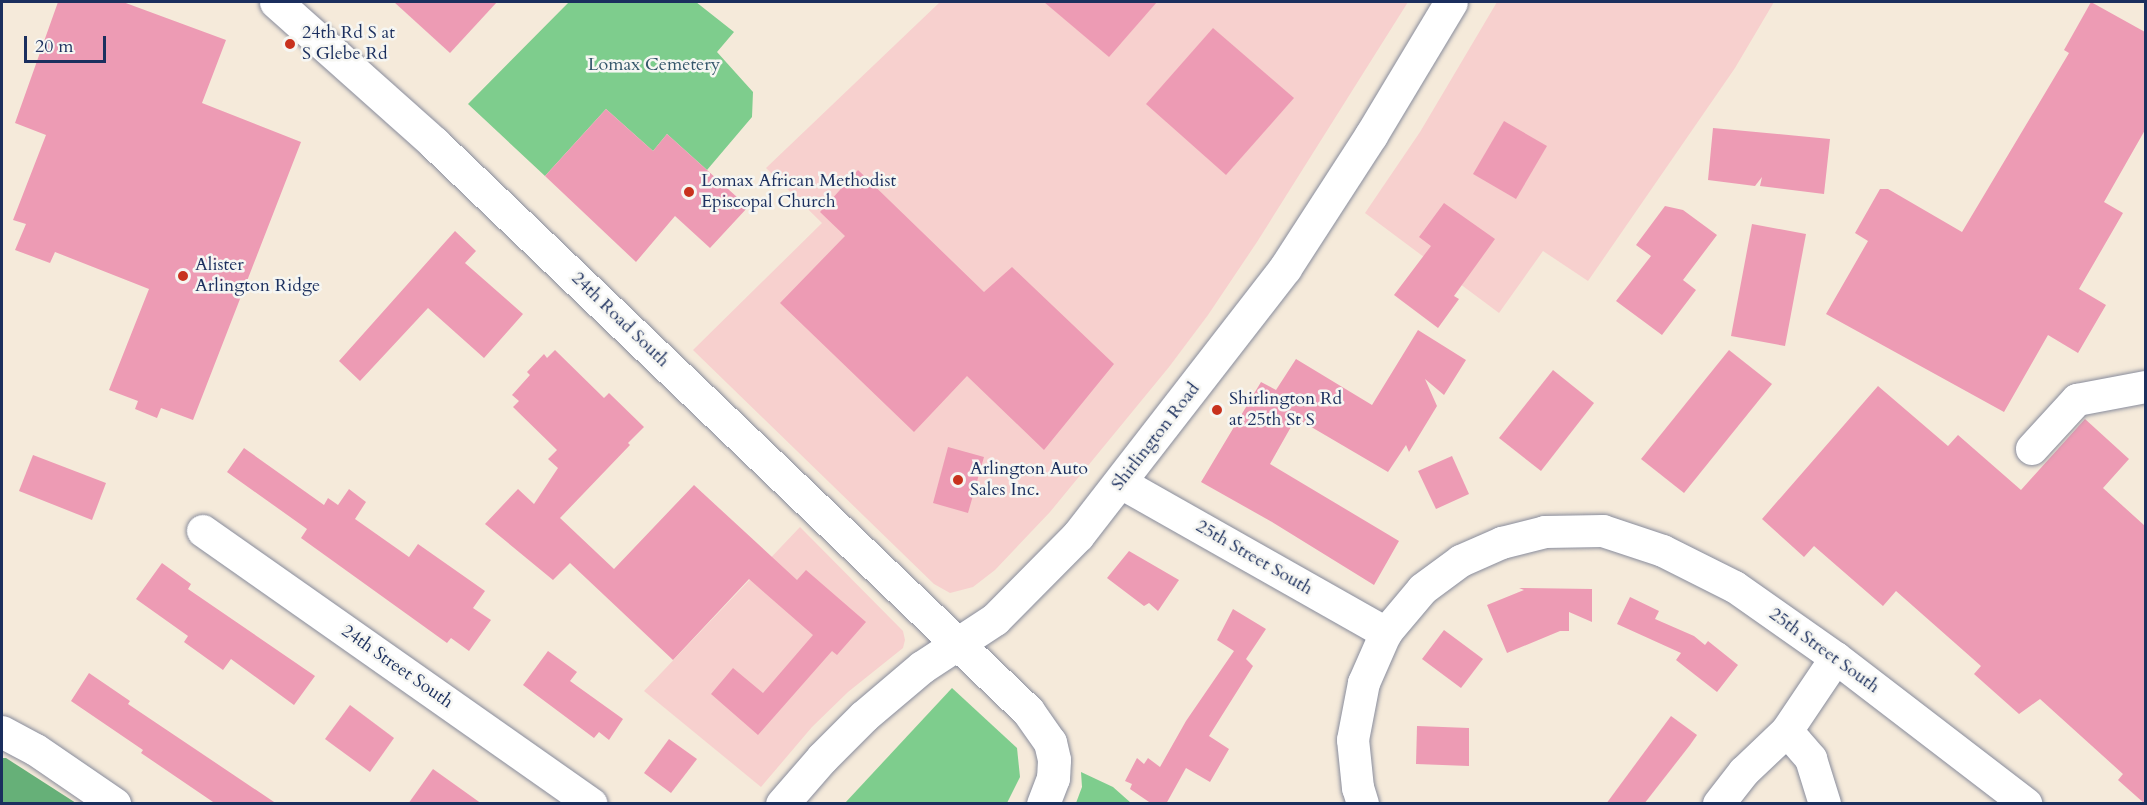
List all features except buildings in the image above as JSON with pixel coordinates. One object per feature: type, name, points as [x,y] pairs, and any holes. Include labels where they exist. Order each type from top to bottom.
[{"type":"street","name":"24th Road South","points":[[276,2],[434,143],[1028,711],[1050,742],[1054,760],[1053,778],[1044,804]]},
{"type":"street","name":"Shirlington Road","points":[[782,804],[822,758],[864,716],[922,667],[995,619],[1078,535],[1121,483],[1285,268],[1371,135],[1451,2]]},
{"type":"street","points":[[2032,449],[2077,400],[2145,387]]},
{"type":"street","name":"25th Street South","points":[[1121,483],[1386,633]]},
{"type":"street","name":"24th Street South","points":[[203,531],[592,804]]},
{"type":"street","name":"25th Street South","points":[[1363,804],[1353,740],[1364,682],[1386,633],[1422,589],[1461,561],[1502,543],[1545,532],[1603,531],[1663,551],[1735,587],[1836,658],[2026,804]]},
{"type":"street","points":[[1719,804],[1744,772],[1787,731],[1836,658]]},
{"type":"street","points":[[1787,731],[1811,759],[1825,804]]},
{"type":"street","points":[[2,732],[36,750],[115,804]]},
{"type":"shaded area","points":[[940,2],[1408,2],[1257,242],[1208,315],[1169,367],[1050,512],[995,570],[973,587],[950,593],[934,584],[693,350],[822,223],[766,168]]},
{"type":"shaded area","points":[[1497,2],[1774,2],[1735,68],[1588,281],[1543,251],[1499,313],[1365,213],[1420,132]]},
{"type":"shaded area","points":[[800,527],[903,631],[905,640],[903,648],[848,692],[812,727],[761,787],[644,691]]},
{"type":"green space","name":"Lomax Cemetery","points":[[569,2],[696,2],[734,32],[717,52],[753,92],[752,117],[707,170],[667,134],[653,151],[606,109],[545,176],[468,104]]},
{"type":"green space","points":[[952,688],[1017,748],[1020,777],[1007,803],[845,803]]},
{"type":"green space","points":[[2,758],[6,758],[76,803],[2,803]]},
{"type":"green space","points":[[1081,772],[1113,787],[1131,803],[1076,803],[1082,787]]},
{"type":"place","name":"24th Rd S at S Glebe Rd","points":[[290,44]]},
{"type":"place","name":"Lomax African Methodist Episcopal Church","points":[[689,192]]},
{"type":"place","name":"Alister Arlington Ridge","points":[[183,276]]},
{"type":"place","name":"Shirlington Rd at 25th St S","points":[[1217,410]]},
{"type":"place","name":"Arlington Auto Sales Inc.","points":[[958,480]]}]
